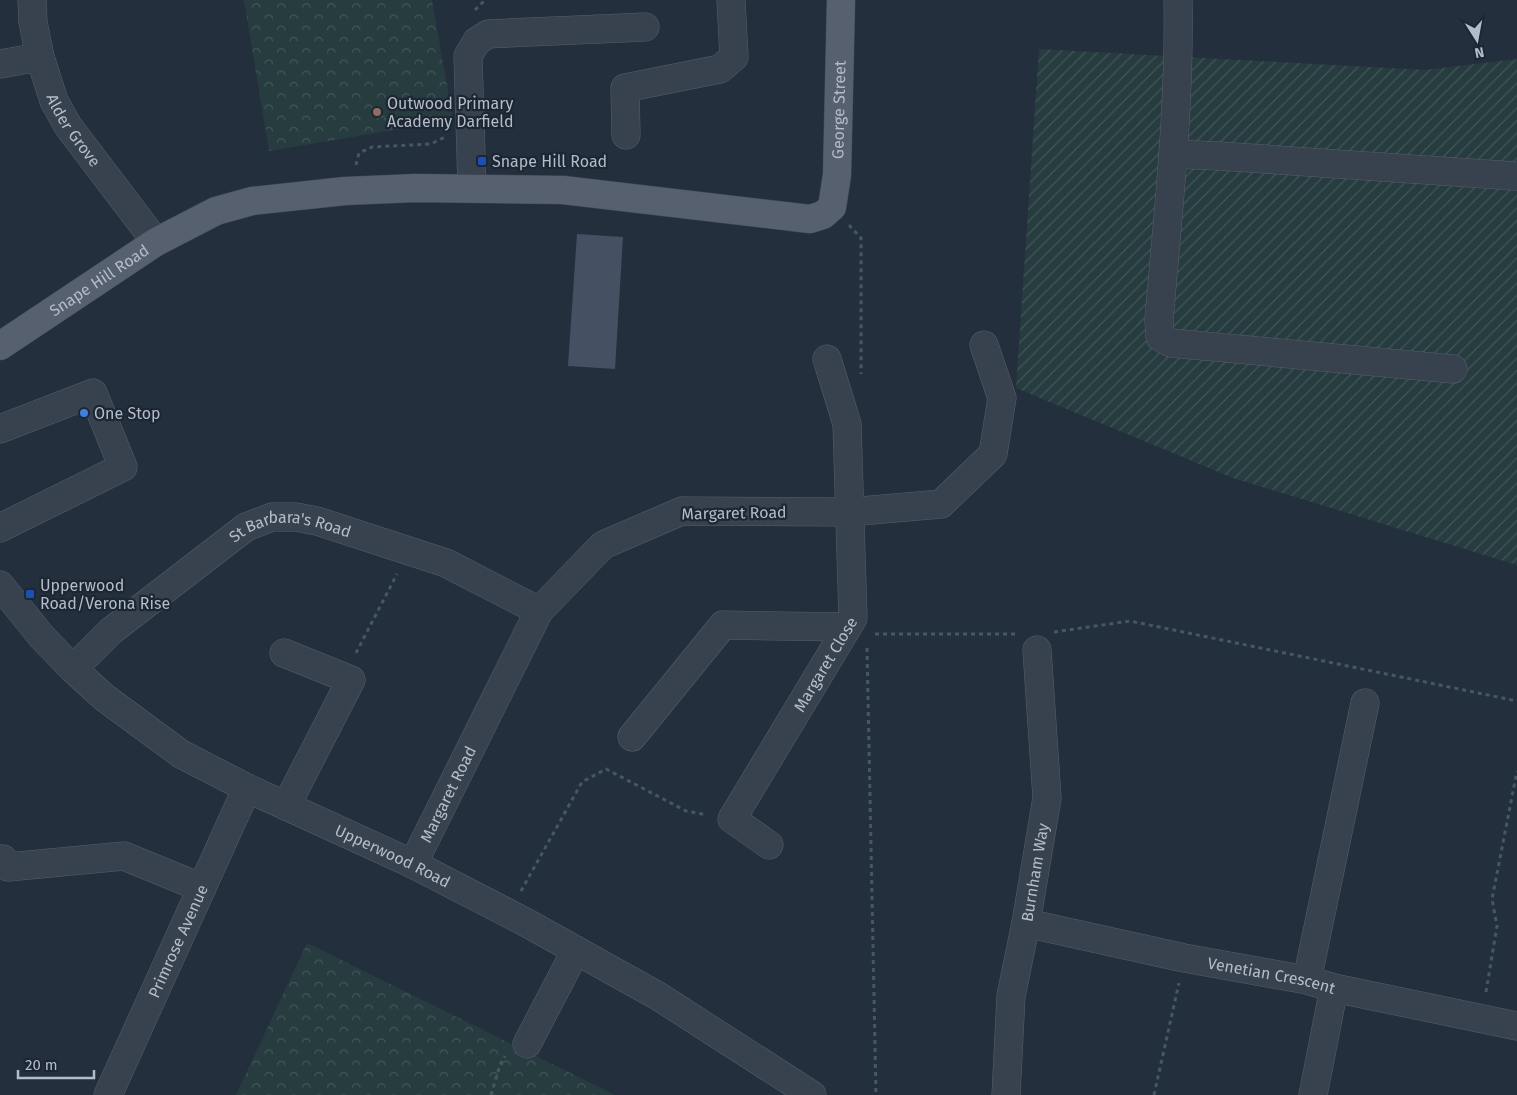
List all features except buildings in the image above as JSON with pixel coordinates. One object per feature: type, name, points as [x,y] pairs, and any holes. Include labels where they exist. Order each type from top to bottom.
[{"type":"main road","name":"George Street","points":[[827,211],[837,175],[841,0]]},
{"type":"main road","name":"Snape Hill Road","points":[[0,346],[156,242],[216,211],[252,201],[356,190],[472,188],[563,190],[810,219],[827,211]]},
{"type":"street","name":"Alder Grove","points":[[32,0],[33,22],[40,57],[54,100],[68,126],[156,242]]},
{"type":"street","points":[[626,135],[626,88],[720,69],[734,57],[731,0]]},
{"type":"street","points":[[1178,0],[1179,55],[1159,320],[1160,337],[1171,343],[1453,369]]},
{"type":"street","points":[[472,188],[468,56],[477,41],[488,34],[645,27]]},
{"type":"street","points":[[0,64],[40,57]]},
{"type":"street","points":[[1173,154],[1515,176]]},
{"type":"street","name":"Margaret Road","points":[[413,864],[539,611],[603,544],[682,511],[849,512],[941,504],[993,454],[1002,398],[984,345]]},
{"type":"street","name":"Margaret Close","points":[[732,819],[855,626],[847,424],[827,360]]},
{"type":"street","points":[[0,429],[93,393],[122,467],[0,528]]},
{"type":"street","name":"St Barbara's Road","points":[[72,669],[111,631],[246,527],[272,517],[296,517],[317,521],[446,563],[539,611]]},
{"type":"street","name":"Upperwood Road","points":[[2,591],[72,669],[105,698],[181,754],[247,788],[413,864],[508,913],[658,996],[812,1095]]},
{"type":"street","points":[[632,737],[723,625],[855,626]]},
{"type":"street","name":"Burnham Way","points":[[1006,1095],[1011,996],[1026,923],[1047,798],[1038,639]]},
{"type":"street","points":[[284,653],[351,680],[286,806]]},
{"type":"street","points":[[1307,980],[1365,703]]},
{"type":"street","name":"Primrose Avenue","points":[[108,1095],[247,788]]},
{"type":"street","points":[[732,819],[769,845]]},
{"type":"street","points":[[0,859],[3,859],[8,867],[124,856],[202,888]]},
{"type":"street","name":"Venetian Crescent","points":[[1026,923],[1184,958],[1307,980],[1334,988],[1517,1026]]},
{"type":"street","points":[[527,1044],[576,950]]},
{"type":"street","points":[[1313,1095],[1334,988]]},
{"type":"path","points":[[474,12],[485,0]]},
{"type":"path","points":[[356,190],[356,160],[359,153],[372,147],[431,144],[447,136]]},
{"type":"path","points":[[827,211],[861,238],[861,381]]},
{"type":"path","points":[[344,677],[408,551]]},
{"type":"path","points":[[855,626],[866,634],[1038,639],[1130,621],[1374,673],[1517,701]]},
{"type":"path","points":[[855,626],[876,1095]]},
{"type":"path","points":[[508,913],[582,782],[606,769],[686,811],[732,819]]},
{"type":"path","points":[[1482,1018],[1497,926],[1492,899],[1517,771]]},
{"type":"path","points":[[1154,1095],[1184,958]]},
{"type":"path","points":[[491,1095],[500,1065],[514,1042],[527,1044]]},
{"type":"green space","points":[[244,0],[432,0],[453,120],[269,151]]},
{"type":"green space","points":[[1039,49],[1425,70],[1517,59],[1517,565],[1233,478],[1016,388]]},
{"type":"green space","points":[[307,943],[615,1095],[236,1095]]},
{"type":"place","name":"Outwood Primary Academy Darfield","points":[[377,112]]},
{"type":"place","name":"Snape Hill Road","points":[[482,161]]},
{"type":"place","name":"One Stop","points":[[84,413]]},
{"type":"place","name":"Upperwood Road/Verona Rise","points":[[30,594]]}]
